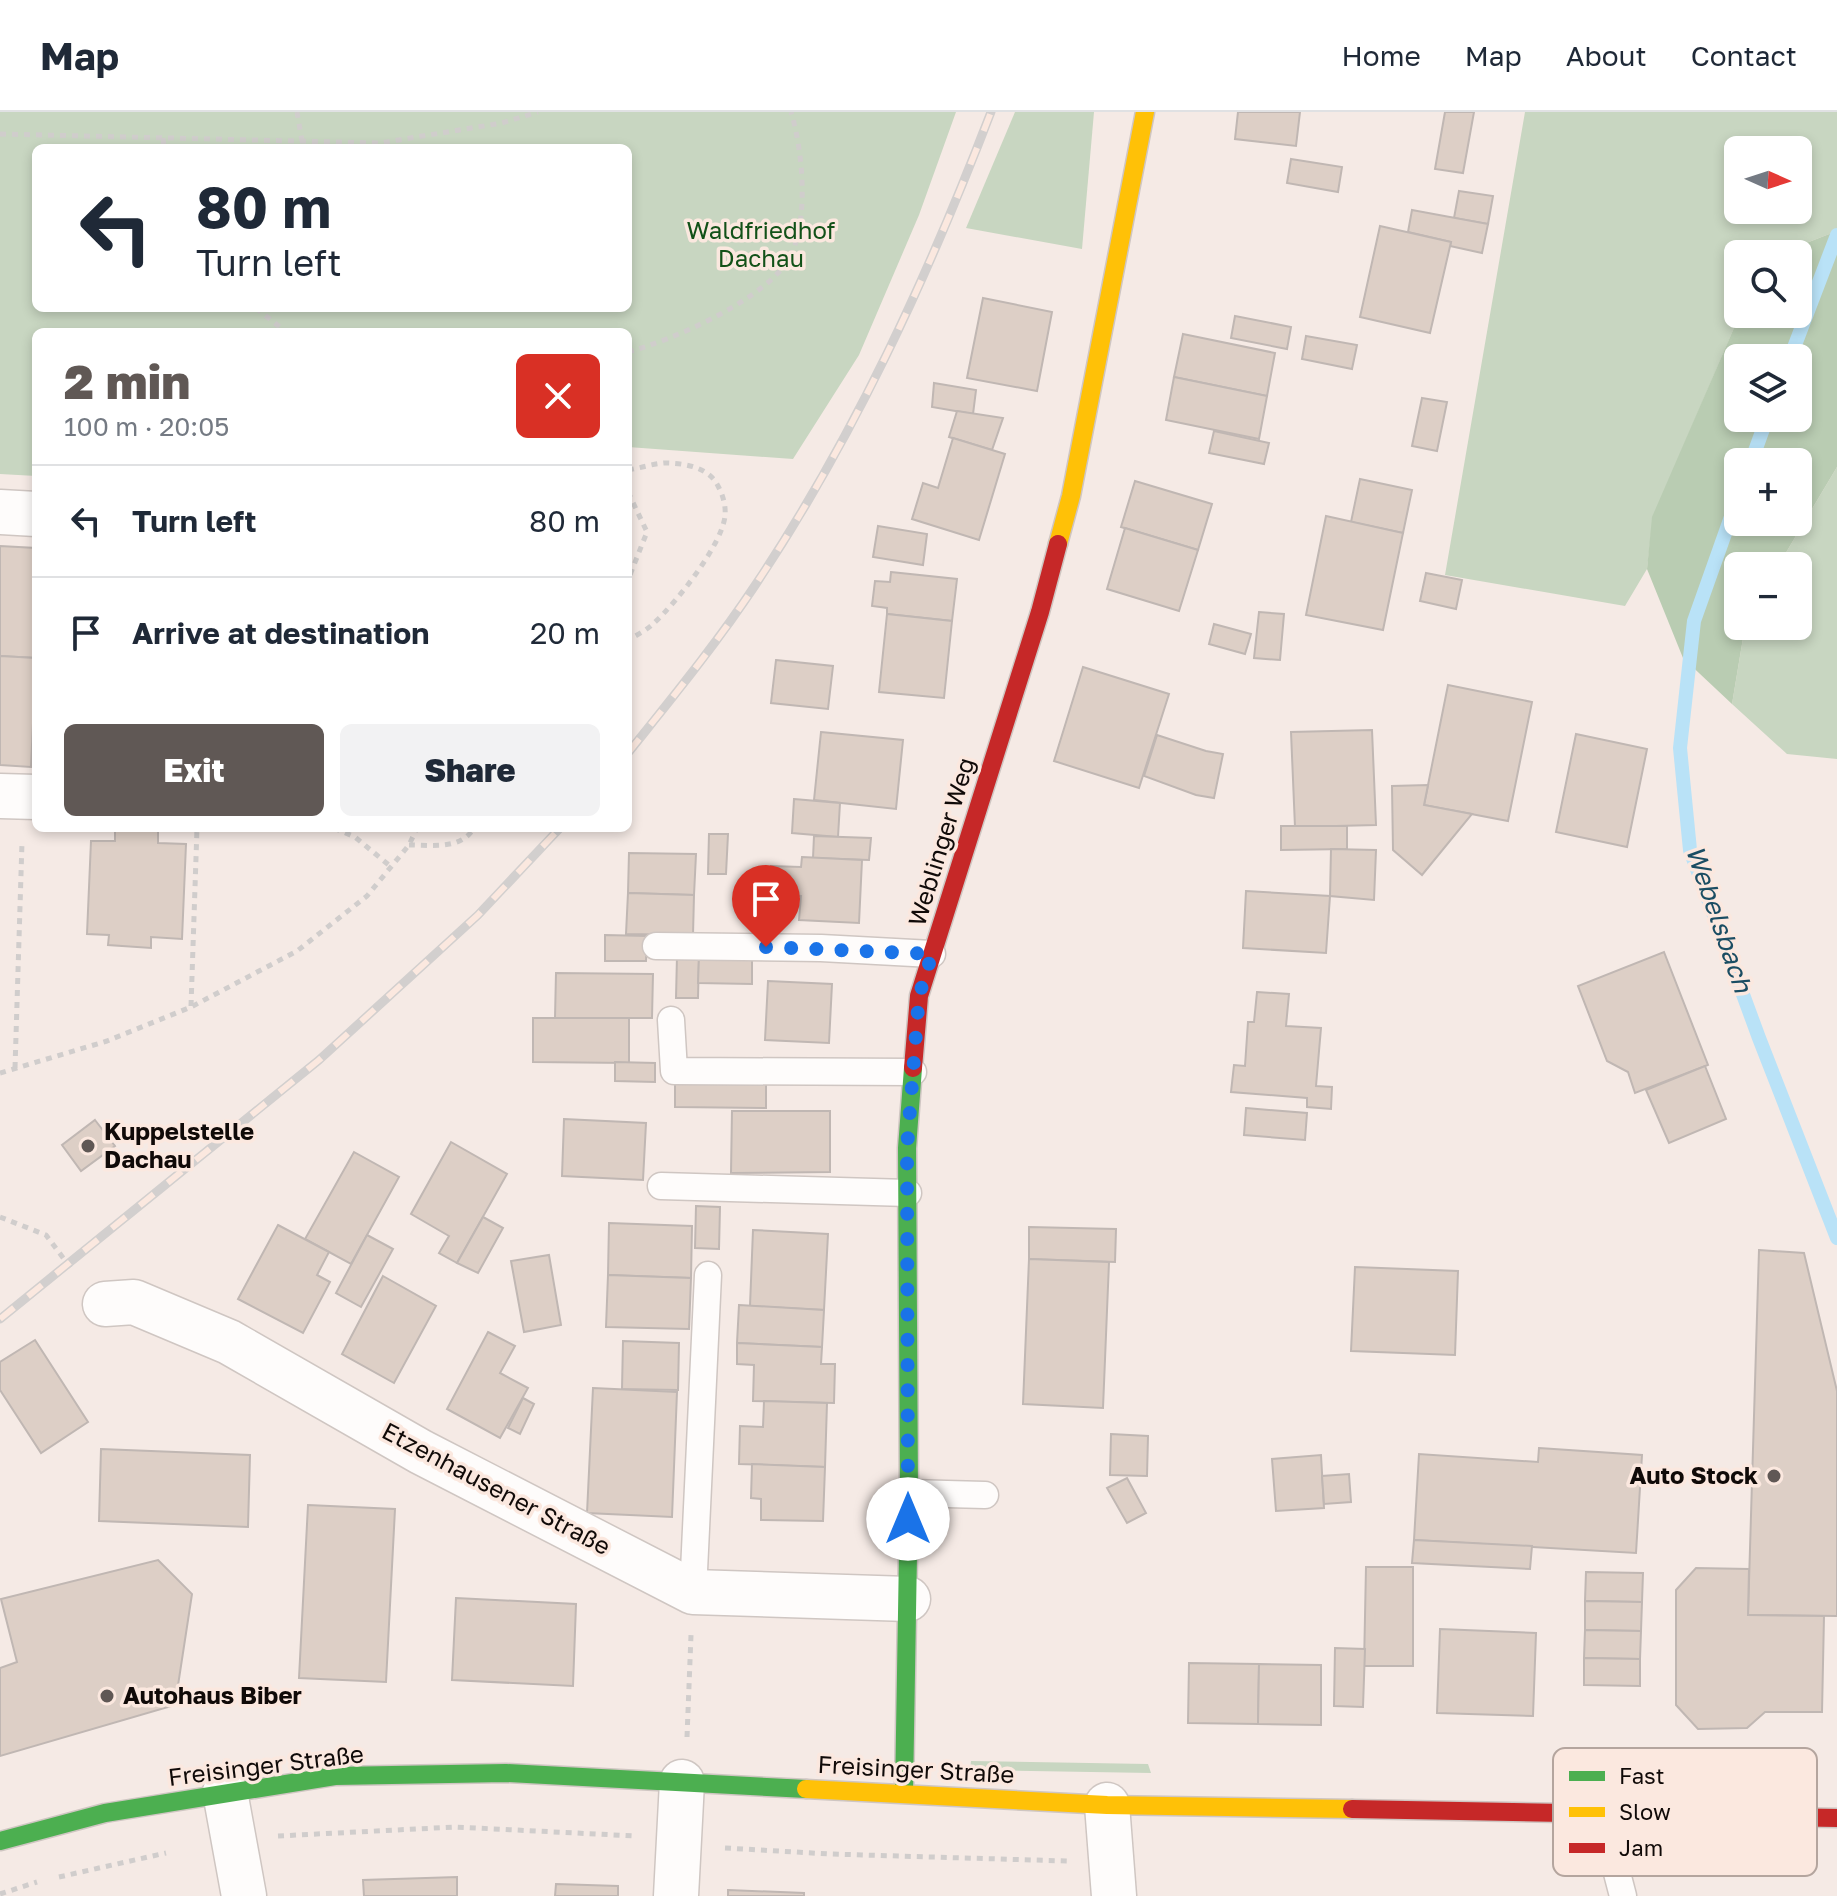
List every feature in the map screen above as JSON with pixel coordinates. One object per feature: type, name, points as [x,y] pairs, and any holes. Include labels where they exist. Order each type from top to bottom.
[{"type":"main road","name":"Weblinger Weg","points":[[904,1793],[909,1493],[907,1148],[919,996],[1040,612],[1071,496],[1145,112]]},
{"type":"main road","name":"Freisinger Straße","points":[[0,1841],[105,1813],[225,1792],[350,1776],[506,1773],[1107,1805],[1553,1813]]},
{"type":"street","points":[[0,512],[32,514]]},
{"type":"street","name":"Etzenhausener Straße","points":[[105,1304],[134,1302],[229,1342],[421,1452],[693,1592],[908,1599]]},
{"type":"street","points":[[676,1896],[682,1782]]},
{"type":"street","points":[[225,1792],[244,1896]]},
{"type":"street","points":[[1107,1805],[1112,1879]]},
{"type":"lane","points":[[656,946],[821,948],[932,954]]},
{"type":"lane","points":[[671,1020],[674,1071],[913,1072]]},
{"type":"lane","points":[[661,1186],[908,1193]]},
{"type":"lane","points":[[693,1592],[708,1275]]},
{"type":"lane","points":[[909,1493],[985,1495]]},
{"type":"lane","points":[[1618,1876],[1623,1896]]},
{"type":"path","points":[[297,112],[302,141]]},
{"type":"path","points":[[0,134],[380,143],[502,123],[538,112]]},
{"type":"path","points":[[632,350],[716,316],[761,289],[789,258],[800,223],[802,189],[791,112]]},
{"type":"path","points":[[163,138],[164,144]]},
{"type":"path","points":[[261,312],[281,328]]},
{"type":"path","points":[[632,469],[662,463],[704,470],[717,482],[724,499],[725,517],[703,563],[675,601],[652,626],[632,638]]},
{"type":"path","points":[[632,500],[647,532],[632,570]]},
{"type":"path","points":[[15,1068],[20,797]]},
{"type":"path","points":[[191,1007],[197,832]]},
{"type":"path","points":[[343,832],[355,837],[390,866]]},
{"type":"path","points":[[0,1073],[107,1041],[191,1007],[297,951],[367,896],[409,845],[415,832]]},
{"type":"path","points":[[409,845],[462,842],[471,832]]},
{"type":"path","points":[[0,1217],[46,1235]]},
{"type":"path","points":[[682,1782],[686,1756],[693,1592]]},
{"type":"path","points":[[0,1894],[49,1879],[234,1838],[455,1827],[679,1839],[716,1847],[1112,1879]]},
{"type":"green space","name":"Waldfriedhof Dachau","points":[[0,112],[956,112],[919,215],[859,355],[793,459],[632,447],[632,328],[32,328],[32,476],[0,474]]},
{"type":"green space","points":[[1015,112],[1094,112],[1082,249],[966,228]]},
{"type":"green space","points":[[1525,112],[1837,112],[1837,231],[1812,241],[1724,240],[1724,328],[1734,328],[1727,344],[1724,344],[1724,351],[1653,517],[1647,569],[1625,606],[1445,575]]},
{"type":"green space","points":[[1837,231],[1837,467],[1812,509],[1812,448],[1724,448],[1724,536],[1796,536],[1786,552],[1724,552],[1724,640],[1743,640],[1732,704],[1683,658],[1647,569],[1652,517],[1724,351],[1724,432],[1812,432],[1812,344],[1727,344],[1734,328],[1812,328],[1812,241]]},
{"type":"green space","points":[[1837,467],[1837,759],[1787,754],[1732,704],[1743,640],[1812,640],[1812,552],[1786,552],[1796,536],[1812,536],[1812,509]]},
{"type":"green space","points":[[971,1761],[1148,1764],[1151,1773],[970,1770]]},
{"type":"building","points":[[1238,112],[1300,112],[1296,146],[1235,139]]},
{"type":"building","points":[[1445,112],[1474,112],[1463,173],[1435,169]]},
{"type":"building","points":[[1291,159],[1342,167],[1338,192],[1287,183]]},
{"type":"building","points":[[1459,191],[1493,196],[1488,224],[1454,218]]},
{"type":"building","points":[[1412,210],[1488,224],[1482,253],[1408,232]]},
{"type":"building","points":[[1380,226],[1451,242],[1430,333],[1360,317]]},
{"type":"building","points":[[983,298],[1052,312],[1037,391],[967,378]]},
{"type":"building","points":[[1235,316],[1291,327],[1287,349],[1231,338]]},
{"type":"building","points":[[1183,334],[1275,353],[1267,396],[1174,377]]},
{"type":"building","points":[[1306,336],[1357,345],[1352,369],[1302,359]]},
{"type":"building","points":[[1174,377],[1267,396],[1259,439],[1166,420]]},
{"type":"building","points":[[934,383],[976,390],[973,414],[932,407]]},
{"type":"building","points":[[1422,398],[1447,402],[1437,451],[1412,446]]},
{"type":"building","points":[[957,411],[1003,418],[992,450],[949,437]]},
{"type":"building","points":[[1214,431],[1269,443],[1264,464],[1209,453]]},
{"type":"building","points":[[953,438],[1005,454],[979,540],[912,519],[923,483],[938,488]]},
{"type":"building","points":[[1360,479],[1412,490],[1403,533],[1351,522]]},
{"type":"building","points":[[1135,481],[1212,504],[1198,550],[1121,527]]},
{"type":"building","points":[[1326,516],[1403,533],[1383,630],[1306,615]]},
{"type":"building","points":[[878,526],[927,534],[923,565],[873,557]]},
{"type":"building","points":[[1125,528],[1198,550],[1179,611],[1107,589]]},
{"type":"building","points":[[0,546],[32,548],[32,658],[0,656]]},
{"type":"building","points":[[891,572],[957,579],[952,621],[887,614],[887,608],[872,606],[875,581],[890,582]]},
{"type":"building","points":[[1426,573],[1462,580],[1456,609],[1420,601]]},
{"type":"building","points":[[1259,612],[1284,614],[1280,660],[1254,658]]},
{"type":"building","points":[[887,614],[952,621],[944,698],[879,692]]},
{"type":"building","points":[[1214,624],[1251,634],[1245,654],[1209,644]]},
{"type":"building","points":[[0,656],[32,658],[31,767],[0,765]]},
{"type":"building","points":[[776,660],[833,666],[828,709],[771,703]]},
{"type":"building","points":[[1083,667],[1169,694],[1139,788],[1054,761]]},
{"type":"building","points":[[1448,685],[1532,702],[1508,821],[1424,805]]},
{"type":"building","points":[[1372,730],[1376,825],[1295,827],[1291,732]]},
{"type":"building","points":[[821,732],[903,740],[896,809],[814,800]]},
{"type":"building","points":[[1576,734],[1647,749],[1627,847],[1556,832]]},
{"type":"building","points":[[1157,735],[1223,754],[1214,798],[1196,795],[1144,776]]},
{"type":"building","points":[[1428,785],[1424,805],[1472,814],[1422,875],[1393,850],[1392,786]]},
{"type":"building","points":[[794,799],[840,803],[838,837],[792,833]]},
{"type":"building","points":[[1281,826],[1347,826],[1347,849],[1281,850]]},
{"type":"building","points":[[115,832],[158,832],[158,843],[186,844],[182,939],[151,937],[151,948],[108,945],[109,935],[87,934],[91,841],[115,841]]},
{"type":"building","points":[[709,834],[728,834],[726,874],[708,874]]},
{"type":"building","points":[[814,836],[871,838],[869,860],[813,858]]},
{"type":"building","points":[[1331,849],[1376,850],[1374,900],[1330,896]]},
{"type":"building","points":[[629,853],[696,854],[694,895],[628,893]]},
{"type":"building","points":[[802,857],[862,860],[859,923],[799,920],[801,896],[770,895],[771,866],[801,867]]},
{"type":"building","points":[[1246,891],[1330,896],[1326,953],[1243,948]]},
{"type":"building","points":[[628,893],[694,895],[693,935],[626,934]]},
{"type":"building","points":[[605,935],[647,936],[646,961],[605,961]]},
{"type":"building","points":[[1664,952],[1708,1065],[1635,1093],[1628,1072],[1607,1061],[1578,986]]},
{"type":"building","points":[[677,956],[699,956],[698,998],[676,998]]},
{"type":"building","points":[[699,956],[752,957],[752,984],[698,983]]},
{"type":"building","points":[[556,973],[653,974],[652,1018],[555,1018]]},
{"type":"building","points":[[768,981],[832,984],[829,1043],[765,1040]]},
{"type":"building","points":[[1257,992],[1289,994],[1286,1026],[1321,1028],[1316,1086],[1332,1087],[1331,1109],[1307,1107],[1307,1098],[1231,1092],[1234,1065],[1245,1066],[1248,1022],[1254,1022]]},
{"type":"building","points":[[533,1018],[629,1018],[629,1063],[533,1062]]},
{"type":"building","points":[[615,1062],[655,1063],[655,1082],[615,1081]]},
{"type":"building","points":[[1705,1066],[1726,1119],[1669,1143],[1646,1090]]},
{"type":"building","points":[[675,1082],[766,1083],[766,1108],[675,1107]]},
{"type":"building","points":[[1246,1108],[1307,1113],[1305,1140],[1244,1135]]},
{"type":"building","points":[[732,1111],[830,1111],[830,1172],[731,1173]]},
{"type":"building","points":[[564,1119],[646,1123],[643,1180],[562,1176]]},
{"type":"building","name":"Kuppelstelle Dachau","points":[[95,1120],[115,1146],[81,1171],[62,1145]]},
{"type":"building","points":[[451,1142],[507,1174],[457,1263],[439,1253],[449,1236],[411,1214]]},
{"type":"building","points":[[354,1152],[399,1177],[351,1264],[305,1239]]},
{"type":"building","points":[[696,1206],[720,1207],[719,1249],[695,1248]]},
{"type":"building","points":[[483,1217],[503,1228],[478,1273],[457,1263]]},
{"type":"building","points":[[609,1223],[692,1226],[691,1278],[608,1275]]},
{"type":"building","points":[[278,1225],[329,1252],[317,1275],[330,1282],[303,1333],[238,1299]]},
{"type":"building","points":[[1029,1227],[1116,1229],[1115,1262],[1029,1259]]},
{"type":"building","points":[[753,1230],[828,1234],[824,1310],[750,1306]]},
{"type":"building","points":[[367,1235],[393,1249],[361,1307],[336,1293]]},
{"type":"building","points":[[1759,1250],[1804,1253],[1837,1391],[1837,1616],[1748,1615]]},
{"type":"building","points":[[549,1255],[561,1325],[524,1332],[511,1261]]},
{"type":"building","points":[[1029,1259],[1109,1262],[1103,1408],[1023,1404]]},
{"type":"building","points":[[1355,1267],[1458,1271],[1455,1355],[1351,1351]]},
{"type":"building","points":[[608,1275],[691,1278],[689,1329],[606,1327]]},
{"type":"building","points":[[383,1276],[436,1306],[394,1383],[342,1354]]},
{"type":"building","points":[[739,1305],[824,1310],[822,1347],[737,1343]]},
{"type":"building","points":[[488,1332],[515,1346],[500,1373],[528,1388],[500,1438],[447,1409]]},
{"type":"building","points":[[35,1340],[88,1422],[41,1453],[0,1390],[0,1362]]},
{"type":"building","points":[[623,1341],[679,1343],[678,1390],[622,1389]]},
{"type":"building","points":[[737,1343],[822,1347],[821,1364],[835,1364],[834,1403],[753,1401],[754,1365],[737,1364]]},
{"type":"building","points":[[593,1388],[677,1392],[672,1517],[587,1513]]},
{"type":"building","points":[[523,1398],[534,1404],[520,1434],[508,1428]]},
{"type":"building","points":[[764,1401],[827,1403],[825,1467],[739,1464],[740,1426],[763,1427]]},
{"type":"building","points":[[1111,1434],[1148,1436],[1147,1476],[1110,1475]]},
{"type":"building","points":[[1539,1448],[1642,1455],[1636,1553],[1414,1540],[1419,1454],[1538,1462]]},
{"type":"building","points":[[101,1449],[250,1455],[248,1527],[99,1521]]},
{"type":"building","points":[[1321,1455],[1324,1508],[1276,1511],[1272,1459]]},
{"type":"building","points":[[752,1464],[825,1467],[823,1521],[761,1520],[761,1499],[751,1498]]},
{"type":"building","points":[[1349,1474],[1351,1502],[1324,1504],[1322,1476]]},
{"type":"building","points":[[1127,1478],[1146,1513],[1127,1523],[1107,1488]]},
{"type":"building","points":[[308,1505],[395,1509],[386,1682],[299,1678]]},
{"type":"building","points":[[1414,1540],[1532,1546],[1530,1569],[1412,1563]]},
{"type":"building","points":[[158,1560],[192,1594],[175,1705],[0,1756],[0,1668],[17,1662],[1,1599]]},
{"type":"building","points":[[1366,1567],[1413,1567],[1413,1666],[1364,1666]]},
{"type":"building","points":[[1696,1568],[1749,1569],[1748,1615],[1824,1616],[1822,1712],[1765,1712],[1747,1728],[1698,1729],[1676,1705],[1676,1590]]},
{"type":"building","points":[[1586,1572],[1643,1573],[1642,1602],[1585,1601]]},
{"type":"building","points":[[456,1598],[576,1604],[573,1686],[452,1680]]},
{"type":"building","points":[[1585,1601],[1642,1602],[1641,1631],[1585,1630]]},
{"type":"building","points":[[1440,1629],[1536,1633],[1533,1716],[1437,1713]]},
{"type":"building","points":[[1585,1630],[1641,1631],[1640,1659],[1584,1658]]},
{"type":"building","points":[[1335,1648],[1365,1649],[1363,1707],[1334,1706]]},
{"type":"building","points":[[1584,1658],[1640,1659],[1640,1686],[1584,1685]]},
{"type":"building","points":[[1189,1663],[1259,1664],[1258,1724],[1188,1723]]},
{"type":"building","points":[[1259,1664],[1321,1665],[1321,1725],[1258,1724]]},
{"type":"building","points":[[457,1877],[457,1896],[364,1896],[363,1880]]},
{"type":"building","points":[[556,1884],[618,1886],[618,1896],[555,1896]]},
{"type":"building","points":[[728,1890],[804,1893],[804,1896],[728,1896]]},
{"type":"waterway","name":"Webelsbach","points":[[1795,344],[1837,235]]},
{"type":"waterway","name":"Webelsbach","points":[[1756,448],[1762,432]]},
{"type":"waterway","name":"Webelsbach","points":[[1724,536],[1694,621],[1680,748],[1690,850],[1837,1238]]},
{"type":"railway","points":[[632,748],[741,606],[825,471],[915,295],[991,112]]},
{"type":"railway","points":[[0,1319],[319,1060],[478,915],[556,832]]},
{"type":"traffic: fast","points":[[904,1793],[909,1493],[907,1148],[913,1068]]},
{"type":"traffic: fast","points":[[0,1841],[105,1813],[335,1776],[506,1773],[806,1789]]},
{"type":"traffic: slow","points":[[1058,544],[1071,496],[1145,112]]},
{"type":"traffic: slow","points":[[806,1789],[1107,1805],[1352,1809]]},
{"type":"traffic: jam","points":[[913,1068],[919,996],[1040,612],[1058,544]]},
{"type":"traffic: jam","points":[[1352,1809],[1553,1813]]},
{"type":"traffic: jam","points":[[1817,1818],[1837,1818]]},
{"type":"place","name":"Kuppelstelle Dachau","points":[[88,1146]]},
{"type":"place","name":"Auto Stock","points":[[1774,1476]]},
{"type":"place","name":"Autohaus Biber","points":[[107,1696]]},
{"type":"route","points":[[766,947],[932,954],[919,996],[907,1148],[908,1519]]}]
